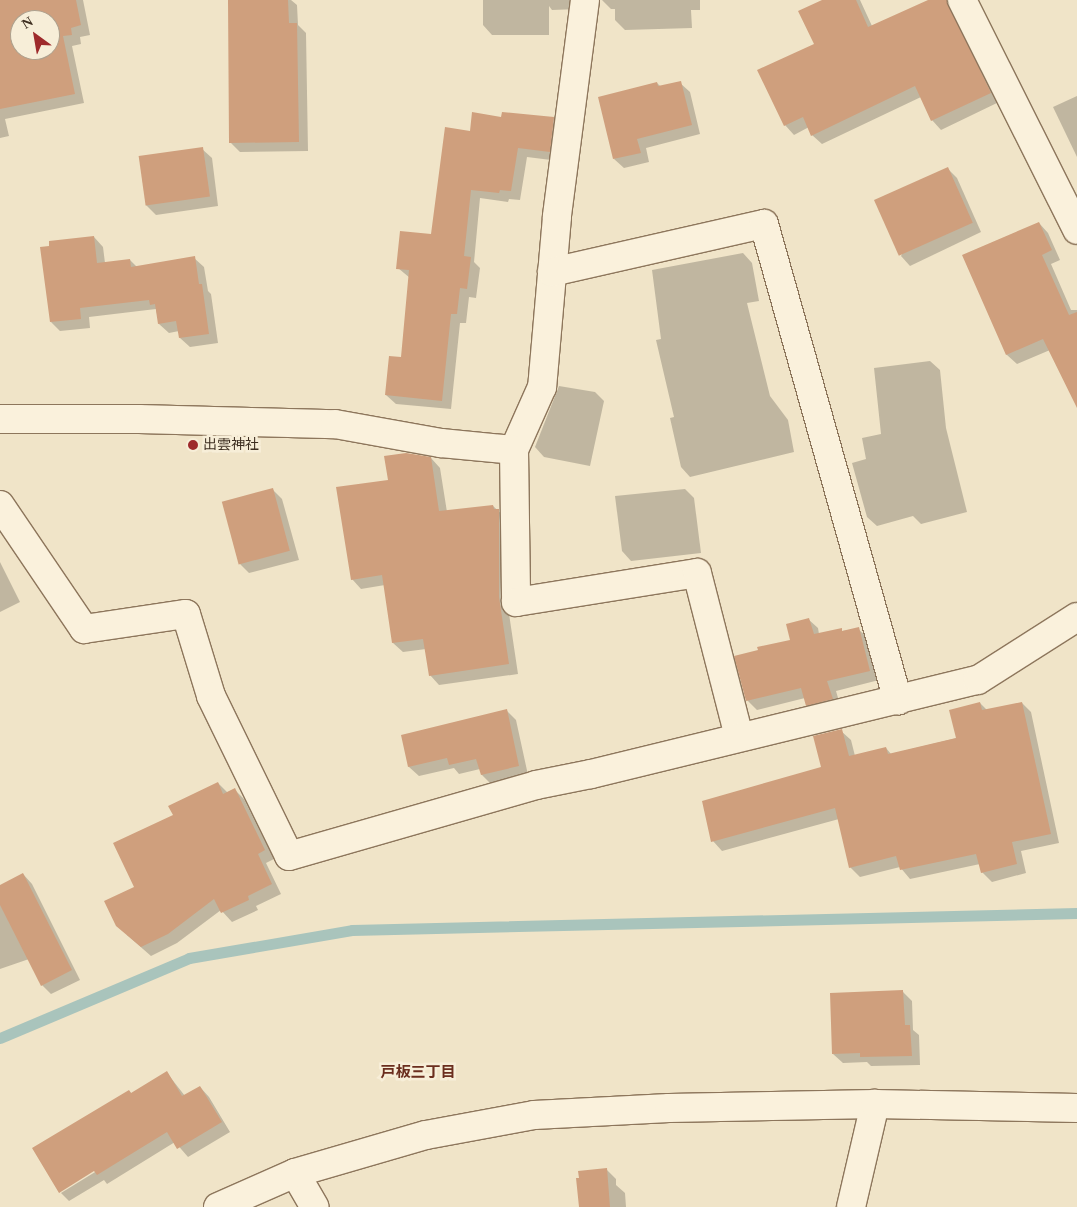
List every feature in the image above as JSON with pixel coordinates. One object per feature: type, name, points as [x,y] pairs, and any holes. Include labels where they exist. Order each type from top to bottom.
[{"type":"street","points":[[585,0],[552,272],[542,388],[514,450],[516,602],[697,574],[739,736]]},
{"type":"street","points":[[962,0],[1077,230]]},
{"type":"street","points":[[552,272],[764,224],[898,701]]},
{"type":"street","points":[[0,420],[139,418],[335,424],[441,442],[514,450]]},
{"type":"street","points":[[0,505],[84,629],[186,614],[211,696],[290,856],[536,784],[591,774],[739,736],[898,701],[978,680],[1077,617]]},
{"type":"street","points":[[851,1207],[875,1104]]},
{"type":"street","points":[[218,1207],[295,1173],[426,1135],[534,1115],[669,1108],[875,1104],[1077,1108]]},
{"type":"street","points":[[295,1173],[315,1207]]},
{"type":"building","points":[[0,0],[76,0],[81,25],[71,28],[72,35],[63,36],[75,94],[0,109]]},
{"type":"building","points":[[228,0],[288,0],[289,23],[297,23],[299,142],[229,143]]},
{"type":"building","points":[[822,0],[856,0],[868,27],[928,0],[947,0],[991,93],[931,121],[915,86],[811,136],[803,117],[784,126],[757,70],[814,44],[798,11]]},
{"type":"building","points":[[681,81],[692,125],[637,139],[641,153],[613,159],[598,97],[657,82],[658,86]]},
{"type":"building","points":[[472,112],[501,117],[502,112],[554,117],[550,152],[518,148],[511,191],[500,190],[499,193],[471,190],[464,256],[471,257],[467,289],[460,288],[457,314],[451,314],[442,401],[385,395],[389,356],[401,357],[409,270],[396,269],[400,231],[431,234],[445,127],[470,131]]},
{"type":"building","points":[[203,147],[210,197],[146,206],[139,156]]},
{"type":"building","points":[[948,167],[973,223],[899,256],[874,200]]},
{"type":"building","points":[[1039,222],[1052,250],[1042,255],[1069,315],[1077,312],[1077,408],[1043,339],[1006,355],[962,255]]},
{"type":"building","points":[[94,236],[97,263],[130,259],[131,267],[195,256],[199,284],[202,284],[209,334],[179,338],[176,321],[158,324],[155,304],[150,305],[149,300],[80,308],[81,319],[50,322],[40,247],[49,246],[49,241]]},
{"type":"building","points":[[406,453],[431,457],[439,511],[493,505],[494,509],[499,509],[499,597],[509,664],[429,676],[423,639],[392,643],[382,575],[351,580],[336,487],[388,480],[384,456]]},
{"type":"building","points":[[273,488],[290,551],[239,565],[222,502]]},
{"type":"building","points":[[809,618],[814,634],[842,628],[842,631],[859,627],[870,671],[827,681],[833,699],[806,706],[801,688],[746,701],[734,656],[758,650],[757,647],[790,640],[786,624]]},
{"type":"building","points":[[980,702],[982,710],[1022,702],[1051,834],[1012,842],[1017,864],[981,873],[976,854],[900,870],[896,856],[849,868],[835,808],[711,842],[702,801],[821,767],[813,736],[842,729],[849,756],[886,747],[888,754],[956,738],[949,710]]},
{"type":"building","points":[[507,709],[519,766],[481,775],[476,759],[449,765],[447,758],[408,767],[401,735]]},
{"type":"building","points":[[218,782],[223,794],[235,788],[265,850],[258,854],[272,884],[248,896],[249,900],[221,913],[214,899],[168,934],[141,947],[116,926],[104,901],[134,887],[113,843],[173,815],[168,806]]},
{"type":"building","points":[[23,873],[72,970],[41,986],[0,905],[0,885]]},
{"type":"building","points":[[903,990],[905,1025],[910,1025],[912,1056],[860,1057],[860,1053],[832,1054],[830,993]]},
{"type":"building","points":[[167,1071],[182,1096],[200,1086],[222,1122],[177,1149],[167,1132],[97,1175],[94,1171],[59,1193],[32,1148],[129,1090],[131,1093]]},
{"type":"building","points":[[607,1168],[610,1207],[579,1207],[576,1178],[579,1178],[578,1171]]},
{"type":"waterway","points":[[0,1038],[189,958],[352,930],[1077,913]]},
{"type":"place","name":"出雲神社","points":[[193,445]]},
{"type":"district","name":"戸板三丁目","points":[[418,1073]]}]
